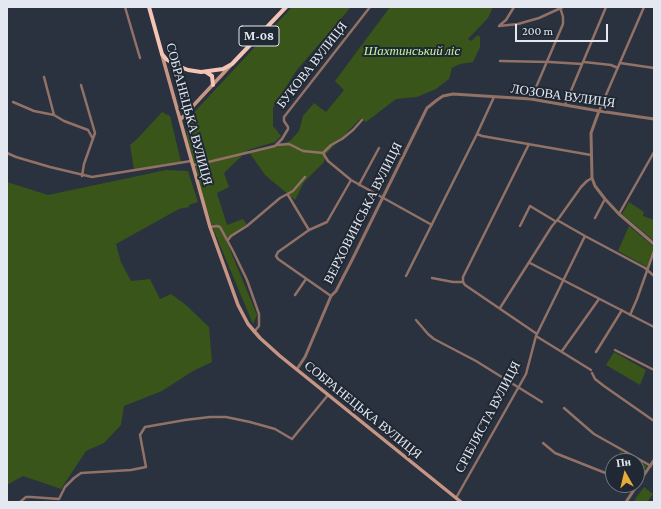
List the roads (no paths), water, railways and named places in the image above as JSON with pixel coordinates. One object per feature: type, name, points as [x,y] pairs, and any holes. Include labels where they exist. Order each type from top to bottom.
[{"type":"highway","name":"СОБРАНЕЦЬКА ВУЛИЦЯ","points":[[149,7],[162,54]]},
{"type":"highway","name":"М-08","points":[[162,54],[166,59],[188,70],[201,72],[223,69],[232,64],[286,7]]},
{"type":"highway","points":[[201,72],[211,75],[213,85]]},
{"type":"main road","name":"СОБРАНЕЦЬКА ВУЛИЦЯ","points":[[162,54],[210,227],[238,305],[254,332],[297,369],[461,502]]},
{"type":"main road","points":[[180,120],[232,64]]},
{"type":"street","points":[[125,7],[140,58]]},
{"type":"street","name":"БУКОВА ВУЛИЦЯ","points":[[282,139],[288,129],[284,121],[284,117],[370,7]]},
{"type":"street","points":[[514,7],[506,20],[499,26],[518,24],[539,18],[561,7],[563,17],[563,24],[531,99]]},
{"type":"street","points":[[565,105],[606,7]]},
{"type":"street","points":[[644,7],[591,133],[591,155],[592,178],[595,186],[620,214],[654,244]]},
{"type":"street","points":[[500,61],[546,61],[611,64],[618,68]]},
{"type":"street","points":[[620,63],[654,68]]},
{"type":"street","points":[[44,76],[54,115]]},
{"type":"street","points":[[81,85],[95,133],[85,160],[82,176]]},
{"type":"street","name":"ВЕРХОВИНСЬКА ВУЛИЦЯ","points":[[297,369],[306,357],[330,296],[337,288],[428,106],[448,94],[469,95]]},
{"type":"street","name":"ЛОЗОВА ВУЛИЦЯ","points":[[469,95],[531,99],[654,119]]},
{"type":"street","points":[[406,276],[494,97]]},
{"type":"street","points":[[13,102],[34,111],[54,115],[64,121],[88,130],[94,139]]},
{"type":"street","points":[[323,153],[331,145],[342,139],[353,130],[362,120]]},
{"type":"street","points":[[477,134],[591,155]]},
{"type":"street","points":[[275,146],[282,139],[285,144]]},
{"type":"street","points":[[7,153],[82,176],[98,177],[192,163],[200,164],[285,144],[303,151],[323,153]]},
{"type":"street","points":[[463,282],[463,277],[528,144]]},
{"type":"street","points":[[360,185],[378,148]]},
{"type":"street","points":[[620,214],[654,152]]},
{"type":"street","points":[[323,153],[328,161],[350,180],[432,225]]},
{"type":"street","points":[[228,240],[231,236],[247,226],[280,198],[293,191],[305,177]]},
{"type":"street","points":[[500,308],[556,220],[580,187],[592,178]]},
{"type":"street","points":[[330,296],[278,259],[276,256],[278,252],[309,230],[327,222],[350,180]]},
{"type":"street","points":[[288,195],[309,230]]},
{"type":"street","points":[[595,218],[605,199]]},
{"type":"street","points":[[520,226],[530,206],[600,243],[647,270],[654,276]]},
{"type":"street","points":[[210,227],[217,226],[228,240],[259,310],[259,326],[254,332]]},
{"type":"street","name":"СРІБЛЯСТА ВУЛИЦЯ","points":[[456,498],[528,369],[536,335],[585,236]]},
{"type":"street","points":[[630,315],[654,251]]},
{"type":"street","points":[[530,263],[654,327]]},
{"type":"street","points":[[432,278],[453,282],[463,282],[536,335],[562,351],[591,372],[595,379],[654,421]]},
{"type":"street","points":[[295,296],[306,279]]},
{"type":"street","points":[[562,351],[599,299]]},
{"type":"street","points":[[596,352],[622,310]]},
{"type":"street","points":[[416,320],[434,339],[476,361],[542,402]]},
{"type":"street","points":[[615,350],[654,370]]},
{"type":"street","points":[[20,502],[31,497],[59,499],[65,487],[81,473],[95,473],[146,467],[140,435],[144,427],[198,419],[226,418],[250,422],[275,430],[292,439],[329,395]]},
{"type":"street","points":[[564,408],[594,434],[651,466]]},
{"type":"street","points":[[543,443],[555,453],[605,473]]},
{"type":"street","points":[[645,474],[654,460]]},
{"type":"street","points":[[626,502],[631,493]]},
{"type":"park label","name":"Шахтинський ліс","points":[[412,51]]}]
